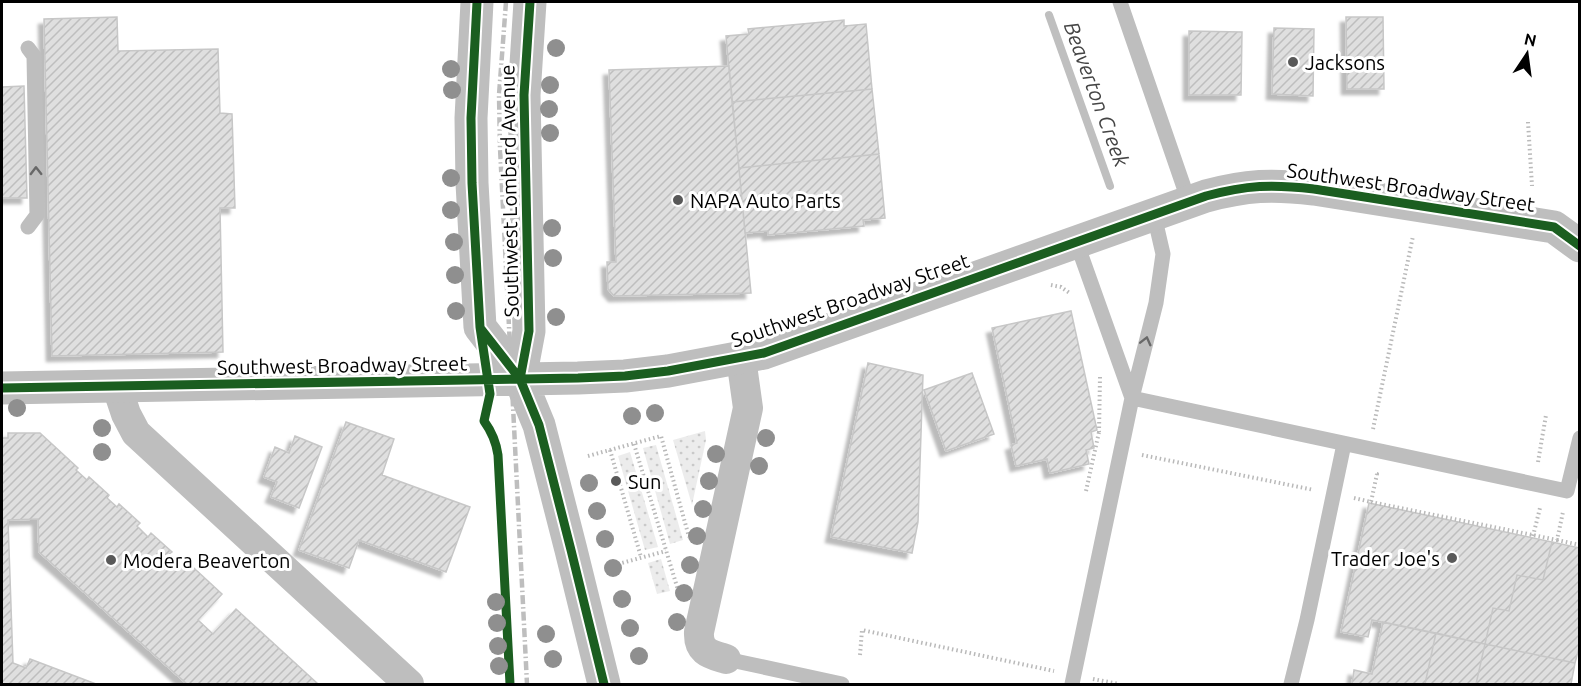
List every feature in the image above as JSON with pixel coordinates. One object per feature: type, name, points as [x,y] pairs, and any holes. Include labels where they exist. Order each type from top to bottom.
[{"type":"street","name":"Southwest Lombard Avenue","points":[[477,2],[471,118],[480,327],[520,379],[539,425],[604,684]]},
{"type":"street","name":"Southwest Lombard Avenue","points":[[520,379],[529,331],[524,95],[530,2]]},
{"type":"street","name":"Southwest Broadway Street","points":[[2,388],[578,378],[668,371],[764,352],[1206,196],[1234,189],[1261,186],[1283,186],[1567,222],[1580,246]]},
{"type":"street","points":[[726,659],[708,653],[702,647],[699,632],[748,408],[741,358]]},
{"type":"street","points":[[117,387],[126,414],[136,433],[409,684]]},
{"type":"lane","points":[[1120,2],[1189,202]]},
{"type":"lane","points":[[28,48],[34,56],[37,215],[28,227]]},
{"type":"lane","points":[[1073,680],[1132,398],[1156,303],[1163,254],[1154,215]]},
{"type":"lane","points":[[1076,242],[1132,398]]},
{"type":"lane","points":[[1132,398],[1567,491],[1580,438]]},
{"type":"lane","points":[[1291,684],[1307,620],[1344,444]]},
{"type":"lane","points":[[726,659],[842,684]]},
{"type":"path","points":[[1528,122],[1532,186]]},
{"type":"path","points":[[1371,502],[1377,474],[1365,471],[1413,236]]},
{"type":"path","points":[[1051,285],[1061,287],[1072,295]]},
{"type":"path","points":[[1086,491],[1099,432],[1100,374]]},
{"type":"path","points":[[1099,432],[1139,454],[1580,545]]},
{"type":"path","points":[[588,456],[661,436],[691,544]]},
{"type":"path","points":[[634,444],[679,595]]},
{"type":"path","points":[[610,450],[641,557]]},
{"type":"path","points":[[1533,536],[1544,487]]},
{"type":"path","points":[[1557,540],[1565,502]]},
{"type":"path","points":[[618,564],[666,550]]},
{"type":"path","points":[[860,655],[862,630],[1073,680],[1119,684]]},
{"type":"shaded area","points":[[705,431],[706,440],[692,505],[673,440]]},
{"type":"shaded area","points":[[656,445],[683,540],[670,544],[643,448]]},
{"type":"shaded area","points":[[630,452],[658,547],[645,550],[618,456]]},
{"type":"shaded area","points":[[661,559],[670,591],[657,594],[648,563]]},
{"type":"building","points":[[117,17],[118,51],[218,49],[220,113],[232,114],[235,208],[220,208],[223,352],[52,356],[44,19]]},
{"type":"building","points":[[1346,17],[1383,17],[1384,89],[1347,89]]},
{"type":"building","points":[[844,20],[844,26],[866,24],[872,89],[732,102],[726,36],[749,34],[748,29]]},
{"type":"building","name":"Jacksons","points":[[1274,28],[1314,29],[1313,96],[1272,94]]},
{"type":"building","points":[[1189,31],[1242,32],[1241,95],[1189,95]]},
{"type":"building","name":"NAPA Auto Parts","points":[[729,66],[751,293],[614,296],[608,289],[607,262],[616,262],[609,70]]},
{"type":"building","points":[[24,86],[27,198],[2,198],[2,87]]},
{"type":"building","points":[[872,89],[879,154],[739,168],[732,102]]},
{"type":"building","points":[[879,154],[885,218],[863,220],[864,226],[768,235],[768,231],[745,233],[739,168]]},
{"type":"building","points":[[1071,311],[1097,430],[1091,432],[1094,448],[1086,450],[1089,464],[1050,473],[1047,459],[1016,466],[1011,445],[1017,443],[992,328]]},
{"type":"building","points":[[868,363],[923,375],[918,522],[912,553],[831,537]]},
{"type":"building","points":[[972,373],[994,434],[946,451],[924,390]]},
{"type":"building","points":[[346,422],[394,439],[382,475],[470,507],[446,572],[359,540],[349,568],[299,550]]},
{"type":"building","name":"Modera Beaverton","points":[[8,433],[40,433],[78,468],[76,470],[87,480],[89,477],[109,495],[107,498],[117,507],[119,504],[140,523],[137,526],[148,537],[151,533],[172,552],[168,555],[177,562],[182,557],[222,594],[198,620],[213,634],[236,609],[318,684],[187,684],[39,552],[38,519],[8,520],[13,663],[26,668],[30,659],[96,684],[2,684],[2,438],[8,438]]},
{"type":"building","points":[[295,436],[322,447],[299,508],[271,497],[277,482],[264,477],[275,447],[289,453]]},
{"type":"building","name":"Trader Joe's","points":[[1369,503],[1552,542],[1543,580],[1517,575],[1509,611],[1493,608],[1485,644],[1372,620],[1368,637],[1341,632]]},
{"type":"building","points":[[1552,542],[1580,548],[1580,644],[1575,663],[1485,644],[1493,608],[1509,611],[1517,575],[1543,580]]},
{"type":"building","points":[[1383,622],[1436,633],[1425,684],[1352,684],[1354,670],[1372,674]]},
{"type":"building","points":[[1436,633],[1485,644],[1476,684],[1425,684]]},
{"type":"building","points":[[1485,644],[1575,663],[1571,684],[1476,684]]},
{"type":"waterway","name":"Beaverton Creek","points":[[1049,15],[1110,186]]},
{"type":"railway","points":[[506,2],[499,95],[500,148],[527,684]]},
{"type":"cycle path","points":[[477,2],[471,118],[472,183],[480,327],[490,394],[484,421],[493,437],[498,455],[510,684]]},
{"type":"cycle path","points":[[520,379],[529,331],[524,95],[530,2]]},
{"type":"cycle path","points":[[2,388],[578,378],[668,371],[764,353],[1206,196],[1260,186],[1314,189],[1554,227],[1580,246]]},
{"type":"cycle path","points":[[481,329],[520,379],[539,425],[604,684]]},
{"type":"place","name":"Jacksons","points":[[1293,62]]},
{"type":"place","name":"NAPA Auto Parts","points":[[678,200]]},
{"type":"place","name":"Sun","points":[[616,481]]},
{"type":"place","name":"Trader Joe's","points":[[1452,558]]},
{"type":"place","name":"Modera Beaverton","points":[[111,560]]}]
